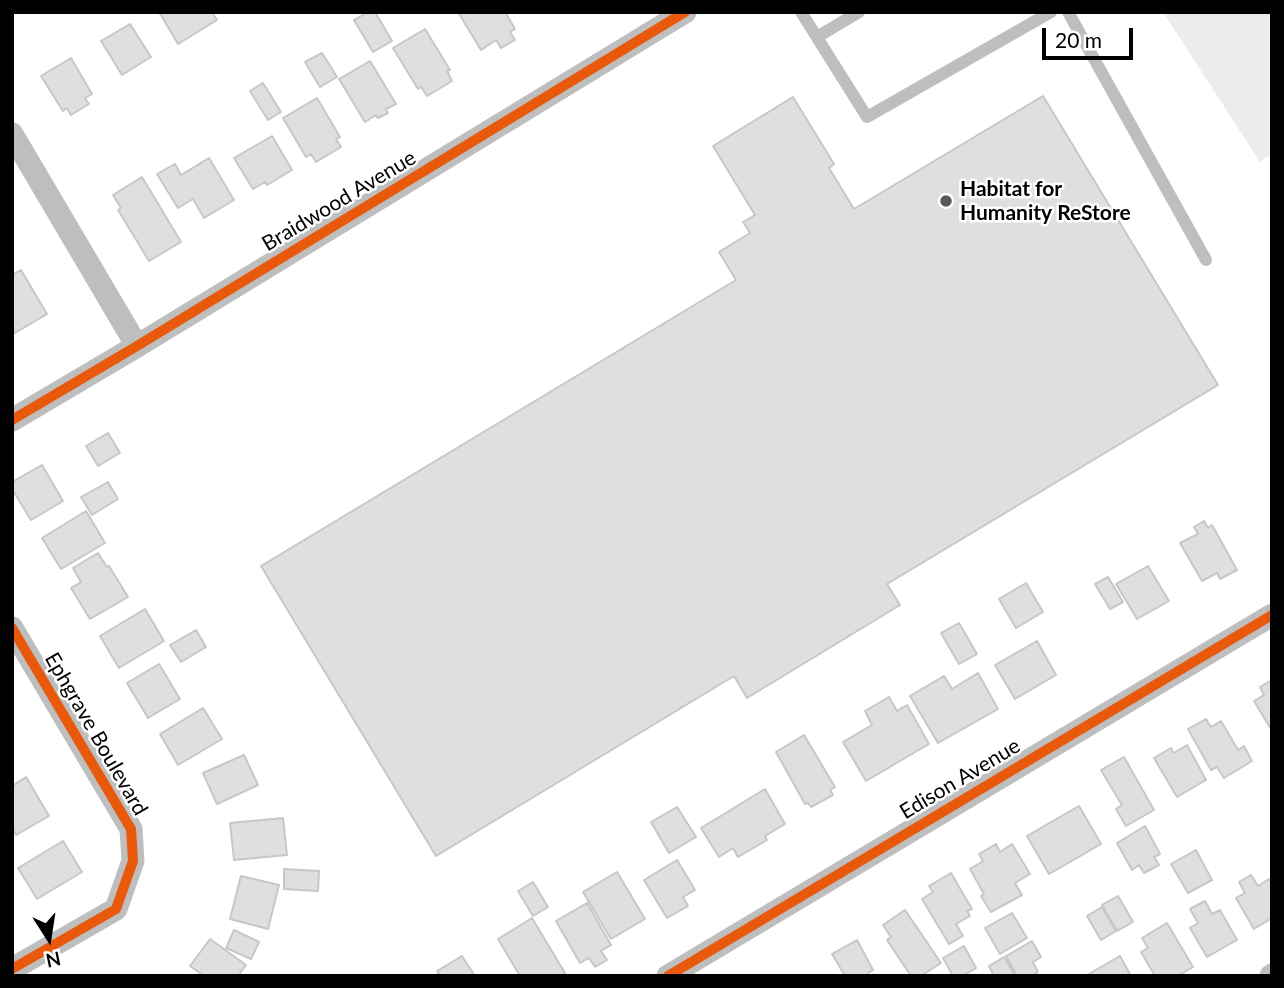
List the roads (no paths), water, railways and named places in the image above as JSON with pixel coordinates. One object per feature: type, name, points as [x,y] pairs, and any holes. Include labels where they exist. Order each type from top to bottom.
[{"type":"street","name":"Braidwood Avenue","points":[[12,420],[685,12]]},
{"type":"street","points":[[12,134],[137,346]]},
{"type":"street","name":"Edison Avenue","points":[[668,976],[1272,615]]},
{"type":"street","name":"Ephgrave Boulevard","points":[[12,628],[131,830],[133,861],[116,909],[12,969]]},
{"type":"lane","points":[[801,12],[867,117],[1051,12]]},
{"type":"lane","points":[[817,37],[859,12]]},
{"type":"lane","points":[[1068,12],[1206,260]]},
{"type":"place","name":"Habitat for Humanity ReStore","points":[[946,201]]}]
